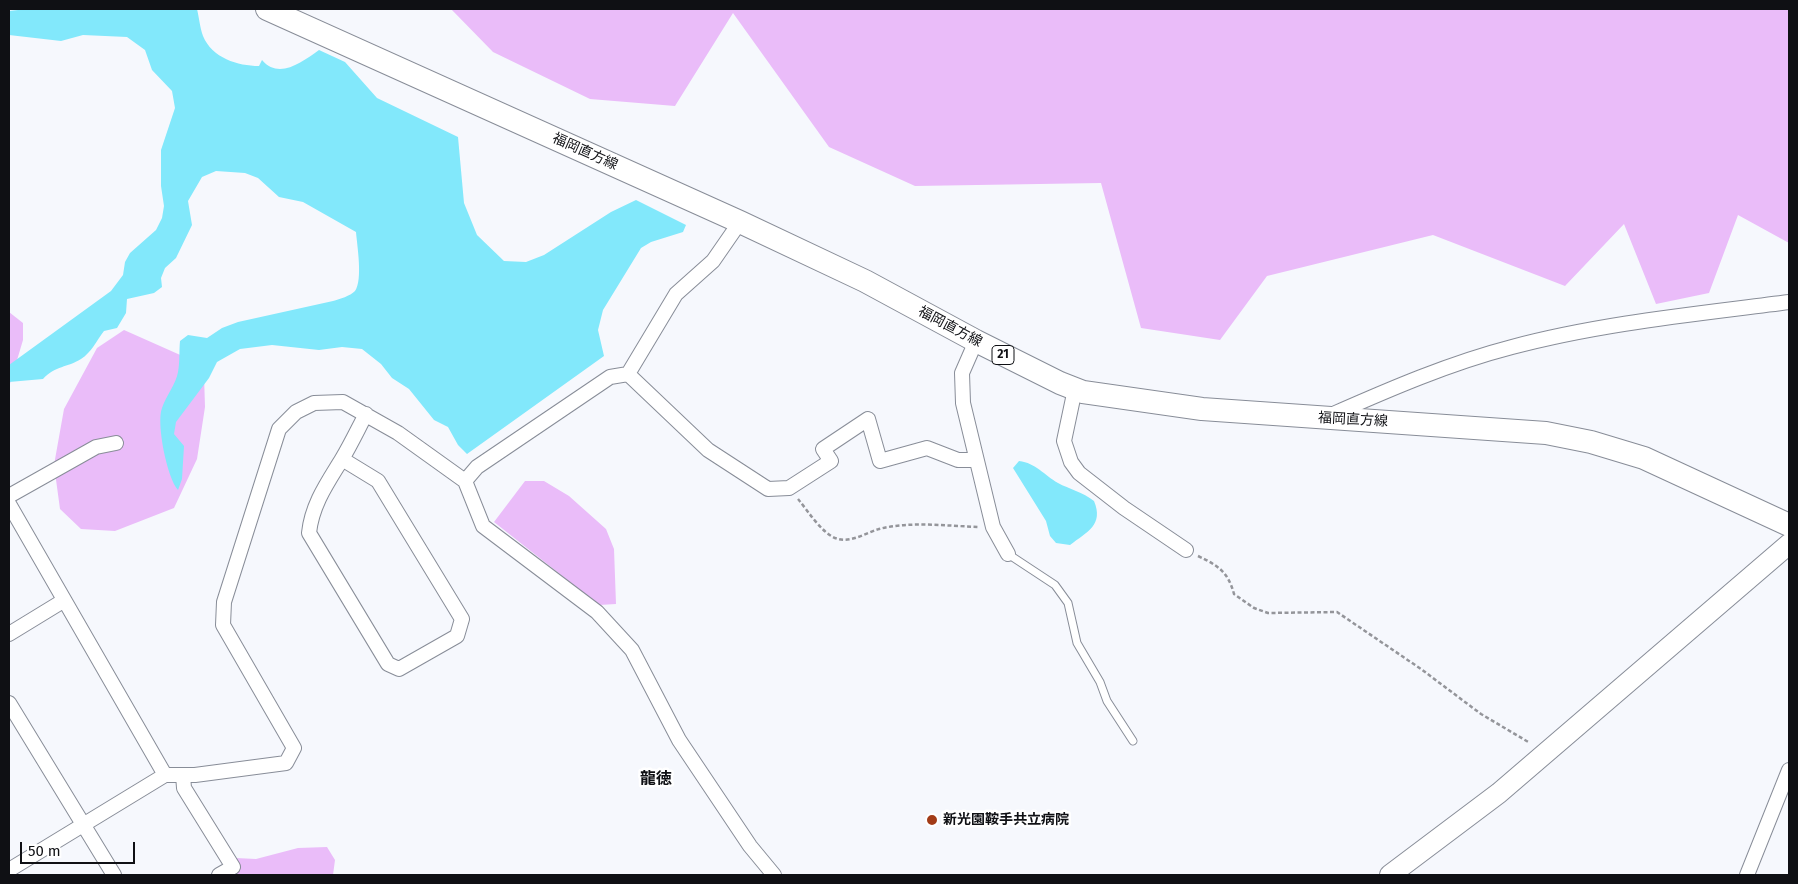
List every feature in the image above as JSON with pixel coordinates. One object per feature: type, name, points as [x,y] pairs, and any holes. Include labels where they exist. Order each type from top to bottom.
[{"type":"main road","name":"福岡直方線","points":[[267,9],[740,222],[865,281],[976,341],[1076,389],[1130,400],[1202,408],[1323,418],[1498,428],[1546,433],[1591,442],[1644,458],[1789,525]]},
{"type":"street","points":[[628,374],[676,294],[713,261],[740,222]]},
{"type":"street","points":[[1323,418],[1406,382],[1511,347],[1573,333],[1789,302]]},
{"type":"street","points":[[976,341],[962,373],[963,403],[975,460],[993,527],[1008,554]]},
{"type":"street","points":[[465,481],[477,467],[610,376],[628,374],[708,450],[768,489],[789,488],[831,461],[823,449],[868,419],[880,460],[927,448],[958,460],[975,460]]},
{"type":"street","points":[[1076,389],[1064,441],[1071,462],[1079,473],[1124,508],[1186,550]]},
{"type":"street","points":[[9,870],[165,775],[195,776],[286,763],[294,748],[223,625],[224,602],[279,428],[296,412],[314,403],[343,402],[366,414],[465,481],[483,526],[597,612],[632,650],[679,740],[750,846],[774,875]]},
{"type":"street","points":[[342,459],[378,481],[462,619],[457,636],[399,669],[388,664],[309,533],[310,522],[324,486],[342,459],[366,414]]},
{"type":"street","points":[[9,496],[96,447],[116,443]]},
{"type":"street","points":[[9,504],[63,601],[165,775]]},
{"type":"street","points":[[1390,875],[1499,794],[1789,544]]},
{"type":"street","points":[[9,634],[63,601]]},
{"type":"street","points":[[9,703],[114,875]]},
{"type":"street","points":[[1747,875],[1789,770]]},
{"type":"street","points":[[183,775],[184,788],[233,867],[219,875]]},
{"type":"lane","points":[[1008,554],[1055,585],[1068,603],[1077,643],[1100,682],[1107,701],[1133,741]]},
{"type":"path","points":[[789,488],[821,526],[835,538],[849,539],[880,529],[905,526],[993,527]]},
{"type":"path","points":[[1186,550],[1217,565],[1230,579],[1234,594],[1254,608],[1268,613],[1337,612],[1421,669],[1481,714],[1548,753]]},
{"type":"shaded area","points":[[451,9],[1789,9],[1789,243],[1738,215],[1709,293],[1656,304],[1624,224],[1565,286],[1433,235],[1267,276],[1220,340],[1141,328],[1101,183],[915,186],[829,147],[733,13],[675,106],[590,99],[493,52]]},
{"type":"shaded area","points":[[9,312],[23,323],[23,340],[9,387]]},
{"type":"shaded area","points":[[124,330],[187,358],[204,375],[205,407],[197,459],[174,508],[115,531],[81,529],[60,509],[54,465],[64,409],[97,348]]},
{"type":"shaded area","points":[[525,481],[544,481],[569,496],[606,529],[614,549],[616,604],[599,605],[494,522]]},
{"type":"shaded area","points":[[327,847],[335,860],[333,875],[229,875],[236,858],[256,859],[298,848]]},
{"type":"water","points":[[27,9],[197,9],[202,33],[207,44],[219,55],[234,62],[259,66],[262,60],[276,69],[283,69],[298,64],[319,50],[345,62],[377,98],[458,137],[464,203],[477,235],[504,261],[526,262],[544,255],[611,212],[636,200],[686,225],[683,232],[651,242],[641,248],[603,310],[598,330],[604,356],[467,454],[458,445],[448,427],[434,420],[409,389],[392,378],[381,364],[362,349],[342,347],[319,350],[272,345],[240,349],[217,362],[209,378],[176,422],[174,434],[184,446],[182,479],[178,490],[170,474],[160,425],[162,408],[177,376],[180,341],[188,335],[207,338],[222,328],[238,322],[333,301],[355,291],[359,279],[356,232],[303,202],[279,197],[258,178],[245,173],[216,171],[202,177],[188,201],[192,225],[176,258],[165,268],[161,278],[162,287],[154,293],[127,299],[126,313],[117,328],[104,331],[91,350],[81,359],[52,371],[43,379],[9,382],[9,365],[111,291],[123,275],[125,262],[130,253],[156,230],[162,218],[164,206],[161,186],[161,150],[175,108],[172,91],[152,70],[145,50],[127,37],[83,35],[61,41],[9,35],[9,11]]},
{"type":"water","points":[[1019,461],[1030,464],[1058,483],[1094,501],[1097,516],[1088,532],[1070,545],[1056,543],[1050,536],[1046,521],[1013,468]]},
{"type":"place","name":"新光園鞍手共立病院","points":[[932,820]]},
{"type":"district","name":"龍徳","points":[[656,780]]}]
